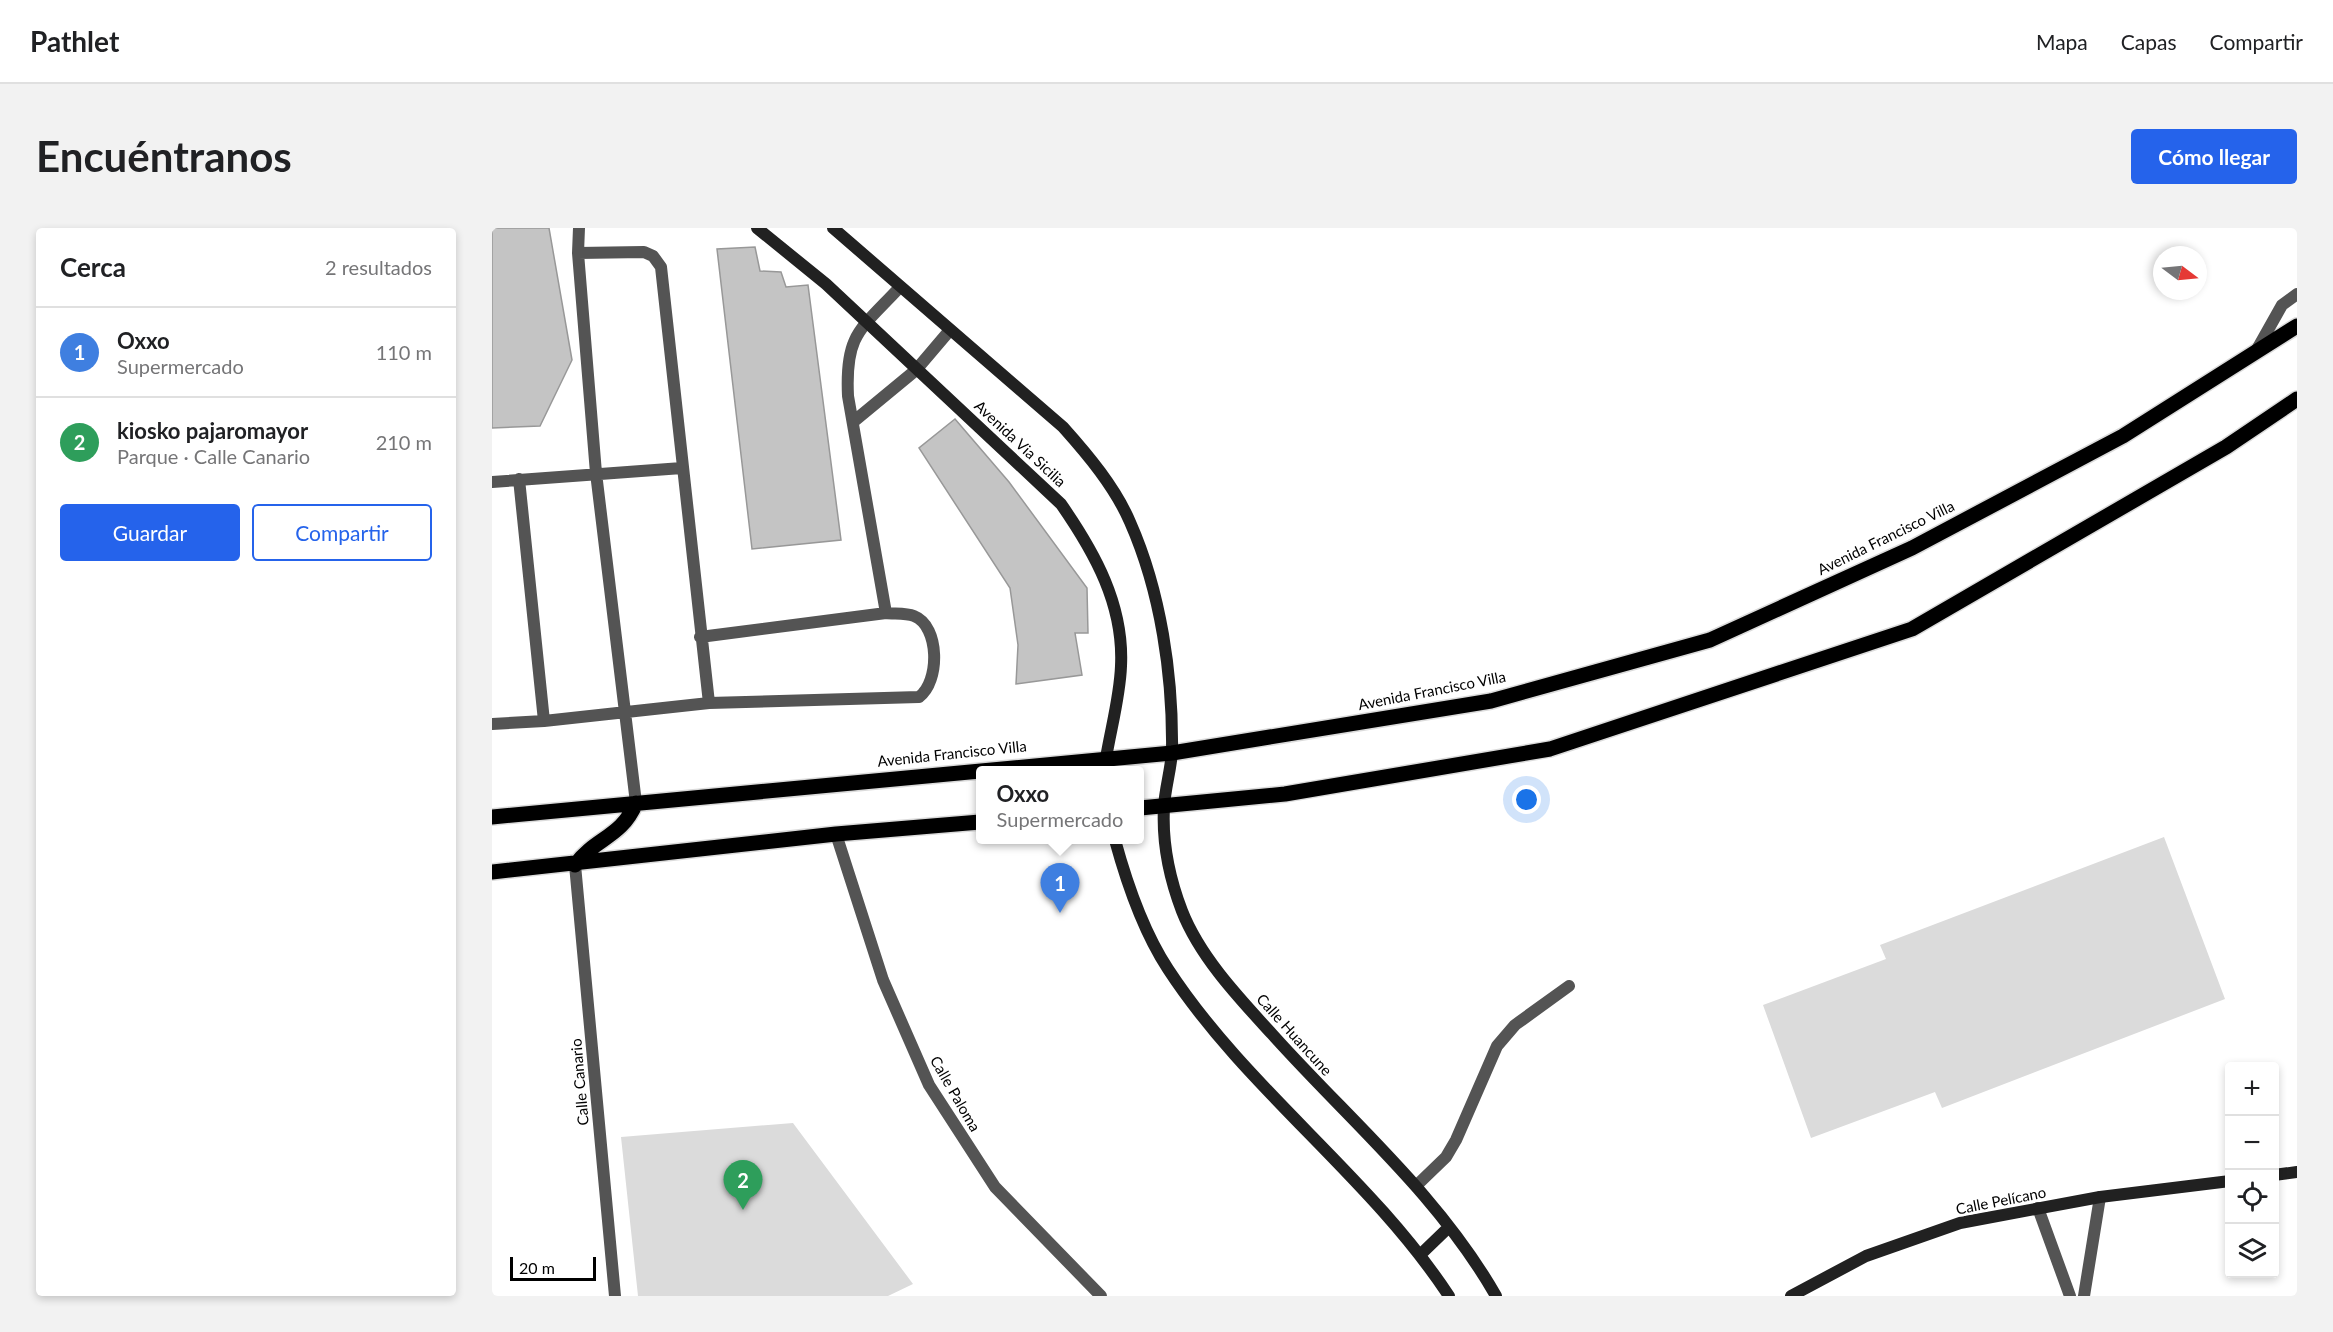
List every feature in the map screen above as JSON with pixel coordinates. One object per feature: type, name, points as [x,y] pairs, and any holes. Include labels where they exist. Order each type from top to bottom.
[{"type":"main road","name":"Avenida Via Sicilia","points":[[757,228],[826,284],[1061,504],[1085,539],[1101,569],[1117,615],[1121,666],[1106,764]]},
{"type":"main road","points":[[833,228],[1063,427],[1094,463],[1130,521],[1152,587],[1168,667],[1172,753]]},
{"type":"main road","name":"Avenida Francisco Villa","points":[[1082,766],[1106,764],[1491,701],[1710,640],[1944,531],[2123,436],[2297,326]]},
{"type":"main road","points":[[1144,808],[1285,794],[1550,749],[1912,629],[2226,447],[2297,399]]},
{"type":"main road","name":"Calle Huancune","points":[[1172,753],[1164,806],[1165,856],[1182,913],[1205,953],[1253,1013],[1304,1070],[1417,1185],[1496,1296]]},
{"type":"main road","name":"Avenida Francisco Villa","points":[[492,817],[976,775]]},
{"type":"main road","points":[[575,865],[591,848],[619,831],[636,803]]},
{"type":"main road","points":[[492,872],[575,865],[836,834],[976,822]]},
{"type":"main road","points":[[1116,844],[1124,873],[1148,932],[1168,969],[1249,1070],[1421,1254],[1449,1296]]},
{"type":"main road","points":[[2279,1174],[2297,1172]]},
{"type":"main road","name":"Calle Pelícano","points":[[1791,1296],[1876,1252],[1960,1223],[2100,1197],[2225,1181]]},
{"type":"main road","points":[[1421,1254],[1449,1227]]},
{"type":"street","points":[[579,228],[578,253],[596,473],[636,803]]},
{"type":"street","points":[[578,253],[644,252],[658,262],[709,703]]},
{"type":"street","points":[[886,614],[848,396],[848,356],[853,340],[900,287]]},
{"type":"street","points":[[2255,353],[2282,305],[2297,294]]},
{"type":"street","points":[[853,423],[916,370],[950,330]]},
{"type":"street","points":[[492,482],[682,468]]},
{"type":"street","points":[[519,479],[544,721]]},
{"type":"street","points":[[492,724],[544,721],[709,703],[919,697],[930,685],[934,675],[931,632],[913,615],[886,614],[700,637]]},
{"type":"street","name":"Calle Paloma","points":[[836,834],[883,980],[929,1085],[995,1187],[1101,1296]]},
{"type":"street","name":"Calle Canario","points":[[575,865],[615,1296]]},
{"type":"street","points":[[1417,1185],[1446,1157],[1456,1140],[1497,1046],[1515,1025],[1569,986]]},
{"type":"street","points":[[2084,1296],[2100,1197]]},
{"type":"street","points":[[2038,1208],[2070,1296]]},
{"type":"shaded area","points":[[2164,837],[2225,999],[1942,1108],[1935,1092],[1811,1138],[1763,1005],[1886,959],[1880,945]]},
{"type":"shaded area","points":[[793,1123],[913,1284],[888,1296],[638,1296],[621,1137]]},
{"type":"building","points":[[492,228],[549,228],[572,360],[540,426],[492,428]]},
{"type":"building","points":[[755,247],[760,271],[781,272],[786,287],[808,285],[841,540],[752,549],[717,249]]},
{"type":"building","points":[[955,419],[1009,482],[1087,588],[1088,633],[1075,633],[1082,675],[1016,684],[1018,645],[1010,588],[919,448]]},
{"type":"place","name":"Oxxo","points":[[1060,913]]},
{"type":"place","name":"kiosko pajaromayor","points":[[743,1210]]}]
